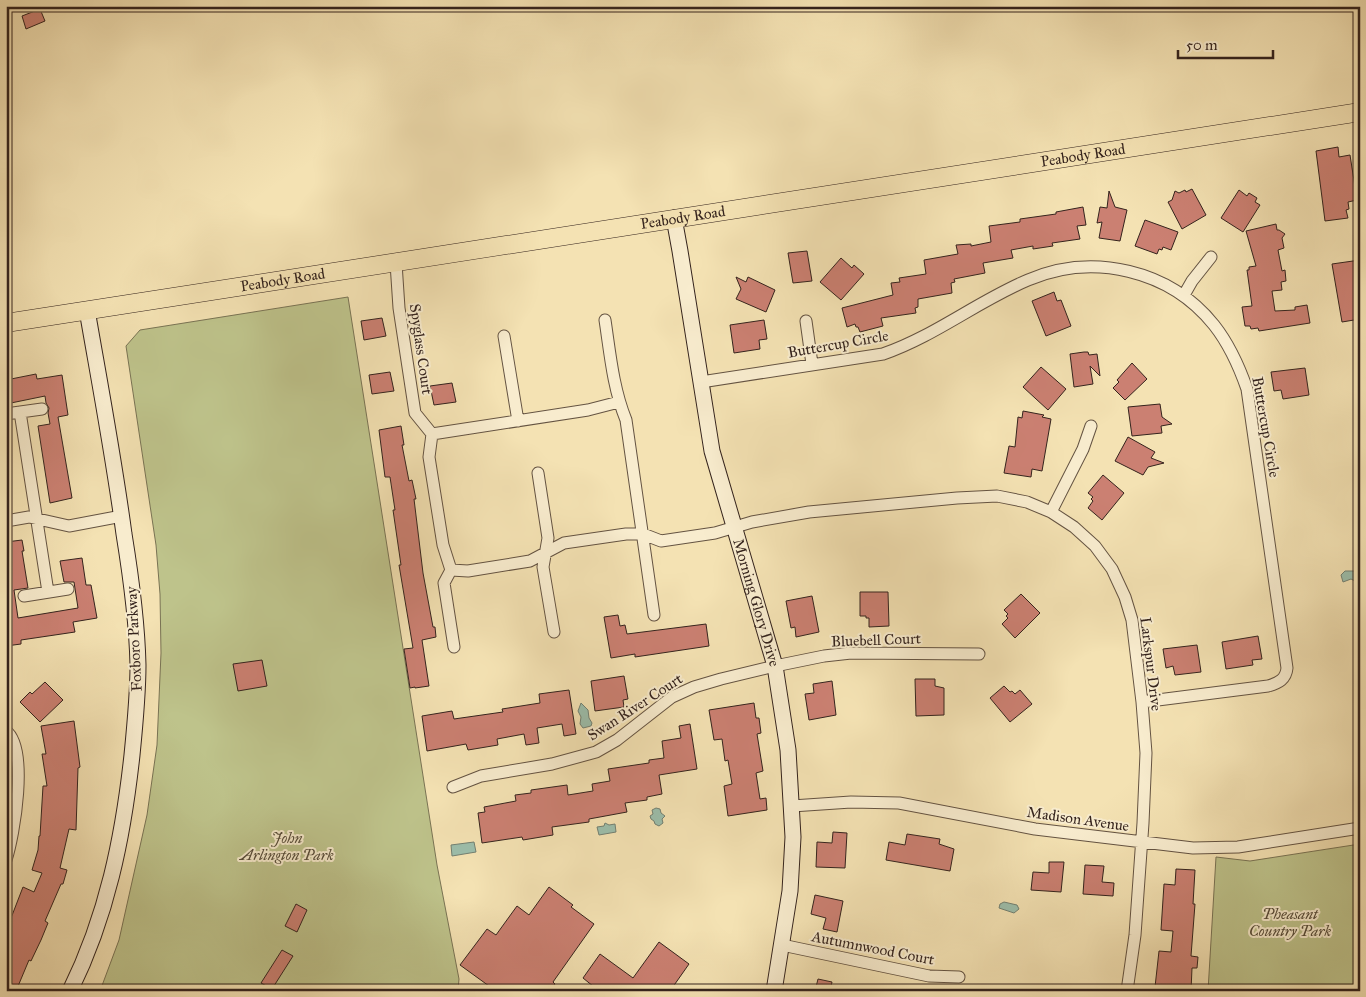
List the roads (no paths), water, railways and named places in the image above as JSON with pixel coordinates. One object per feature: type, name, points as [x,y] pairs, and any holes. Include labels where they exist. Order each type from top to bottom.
[{"type":"main road","name":"Peabody Road","points":[[6,323],[1360,112]]},
{"type":"street","name":"Morning Glory Drive","points":[[674,218],[712,451],[775,666],[787,740],[793,837],[790,891],[774,991]]},
{"type":"street","points":[[1184,295],[1211,256]]},
{"type":"street","name":"Spyglass Court","points":[[396,263],[399,308],[415,413],[432,434]]},
{"type":"street","name":"Buttercup Circle","points":[[701,382],[883,354],[907,346],[1009,289],[1035,277],[1064,269],[1092,267],[1130,270],[1169,286],[1184,295],[1214,325],[1225,341],[1235,359],[1246,389],[1288,668],[1281,681],[1268,686],[1142,702]]},
{"type":"street","name":"Foxboro Parkway","points":[[70,991],[102,913],[116,861],[127,800],[135,731],[138,665],[131,582],[122,516],[87,310]]},
{"type":"street","points":[[605,320],[619,402],[626,420],[654,615]]},
{"type":"street","points":[[806,321],[812,364]]},
{"type":"street","points":[[504,336],[518,421]]},
{"type":"street","points":[[454,647],[444,583],[451,570],[443,545],[429,457],[432,434],[588,410],[619,402]]},
{"type":"street","points":[[6,414],[42,409]]},
{"type":"street","points":[[20,412],[48,592]]},
{"type":"street","points":[[1051,512],[1083,450],[1091,426]]},
{"type":"street","points":[[538,473],[548,538],[543,567],[554,632]]},
{"type":"street","name":"Larkspur Drive","points":[[451,570],[468,571],[530,561],[564,543],[626,534],[643,534],[661,541],[715,534],[752,522],[809,512],[997,496],[1027,502],[1051,512],[1074,527],[1095,546],[1112,569],[1125,597],[1132,620],[1146,753],[1135,935],[1127,991]]},
{"type":"street","points":[[6,521],[29,517],[69,526],[122,516]]},
{"type":"street","points":[[24,596],[68,589]]},
{"type":"street","name":"Bluebell Court","points":[[775,666],[824,656],[851,653],[979,654]]},
{"type":"street","name":"Swan River Court","points":[[453,787],[481,776],[552,764],[596,752],[617,740],[672,697],[694,687],[775,666]]},
{"type":"street","points":[[6,731],[12,737],[16,748],[18,776],[12,843],[6,860]]},
{"type":"street","name":"Madison Avenue","points":[[792,806],[851,802],[899,803],[1036,829],[1193,848],[1238,847],[1360,828]]},
{"type":"street","name":"Autumnwood Court","points":[[782,945],[929,976],[960,978]]},
{"type":"park label","name":"John Arlington Park","points":[[287,846]]},
{"type":"park label","name":"Pheasant Country Park","points":[[1290,922]]}]
